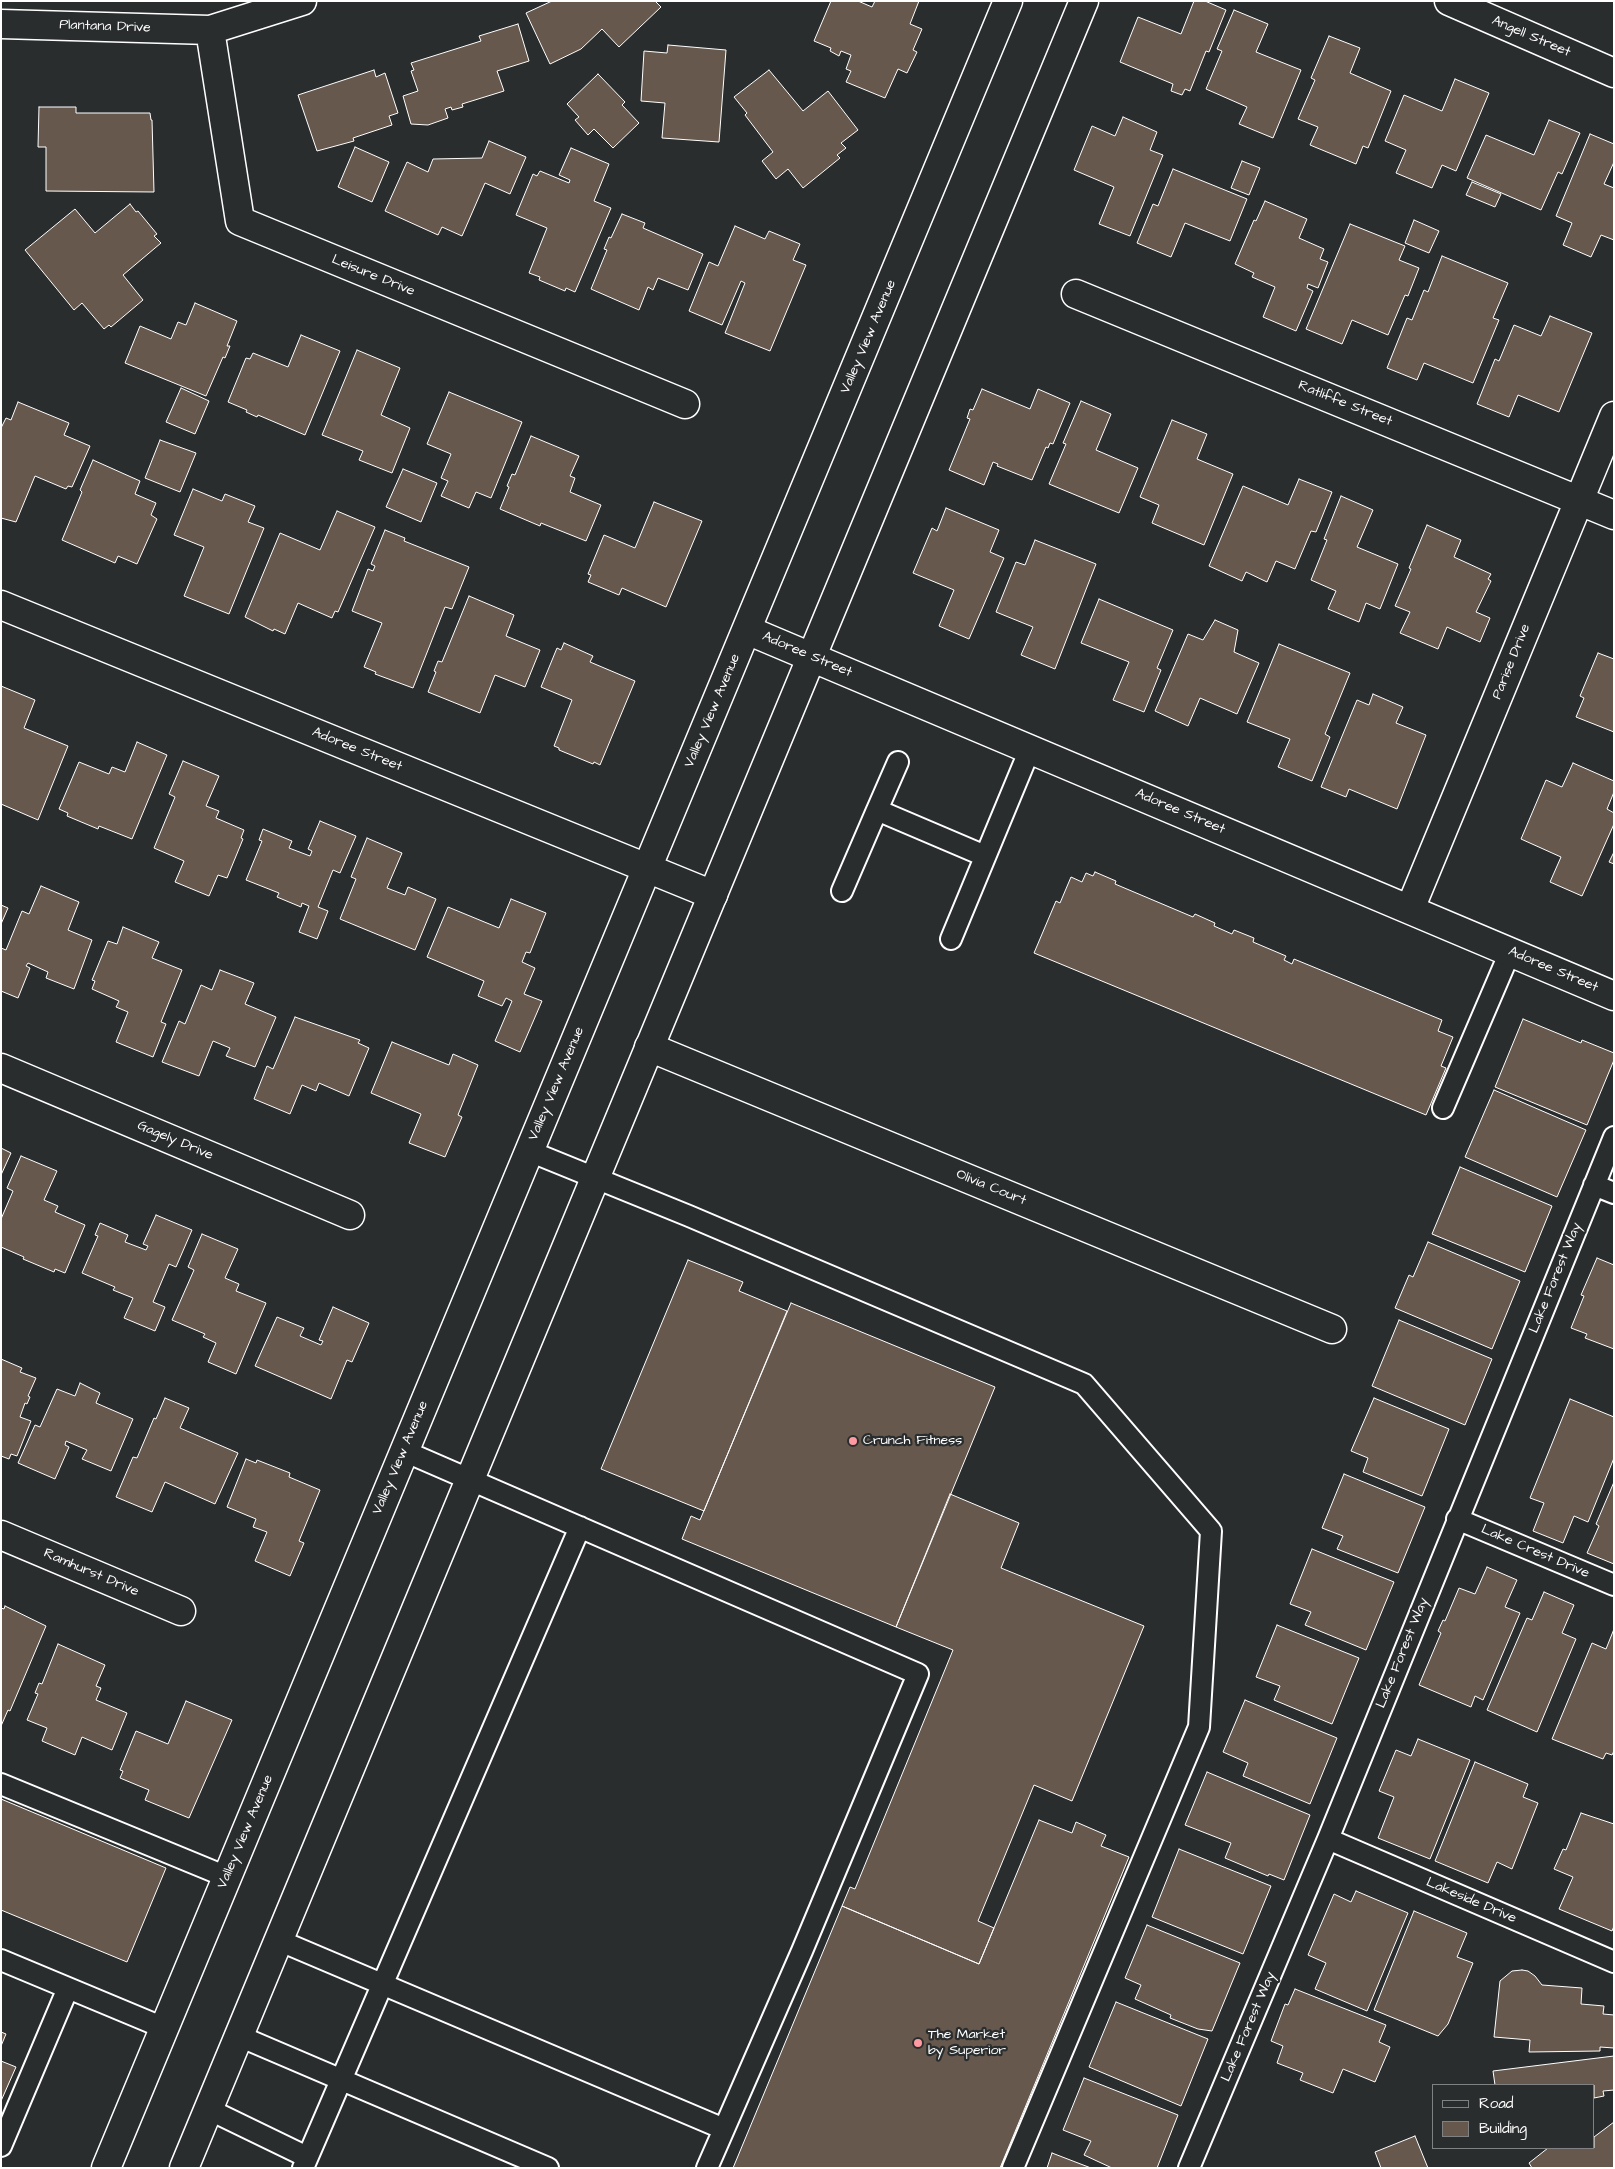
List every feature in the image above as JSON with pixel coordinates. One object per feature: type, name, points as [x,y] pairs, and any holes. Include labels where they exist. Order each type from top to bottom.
[{"type":"street","name":"Plantana Drive","points":[[1,24],[210,30],[302,1]]},
{"type":"street","name":"Valley View Avenue","points":[[106,2168],[1008,1]]},
{"type":"street","points":[[184,2168],[1084,1]]},
{"type":"street","name":"Angell Street","points":[[1449,1],[1614,73]]},
{"type":"street","name":"Leisure Drive","points":[[210,30],[240,221],[685,404]]},
{"type":"street","name":"Ratliffe Street","points":[[1076,294],[1614,515]]},
{"type":"street","name":"Parise Drive","points":[[1410,909],[1614,416]]},
{"type":"street","name":"Adoree Street","points":[[1,604],[713,895]]},
{"type":"street","name":"Adoree Street","points":[[746,630],[1614,996]]},
{"type":"street","name":"Olivia Court","points":[[649,1047],[1332,1330]]},
{"type":"street","name":"Gagely Drive","points":[[1,1068],[350,1214]]},
{"type":"street","name":"Ramhurst Drive","points":[[1,1535],[181,1611]]},
{"type":"lane","points":[[951,939],[1030,749]]},
{"type":"lane","points":[[842,891],[898,762]]},
{"type":"lane","points":[[877,810],[985,856]]},
{"type":"lane","points":[[1443,1108],[1510,952]]},
{"type":"lane","name":"Lake Forest Way","points":[[1189,2168],[1328,1839],[1614,1137]]},
{"type":"lane","points":[[529,1151],[1084,1384],[1211,1531],[1198,1727],[1013,2168]]},
{"type":"lane","points":[[1594,1185],[1614,1193]]},
{"type":"lane","points":[[404,1450],[918,1674],[802,1951],[707,2168]]},
{"type":"lane","name":"Lake Crest Drive","points":[[1457,1519],[1614,1585]]},
{"type":"lane","points":[[208,2109],[305,2162],[580,1527]]},
{"type":"lane","points":[[1,1784],[227,1877]]},
{"type":"lane","name":"Lakeside Drive","points":[[1328,1839],[1614,1962]]},
{"type":"lane","points":[[278,1940],[724,2129]]},
{"type":"lane","points":[[1,1960],[164,2028]]},
{"type":"lane","points":[[1,2146],[68,1988]]},
{"type":"lane","points":[[239,2036],[548,2168]]},
{"type":"building","points":[[552,1],[655,1],[661,7],[619,47],[602,29],[581,49],[550,64],[526,13]]},
{"type":"building","points":[[831,1],[858,1],[872,7],[875,1],[919,1],[910,24],[922,29],[913,50],[917,52],[907,73],[898,69],[885,98],[846,82],[851,71],[846,69],[851,55],[841,51],[839,56],[830,51],[831,48],[814,41]]},
{"type":"building","points":[[1194,1],[1205,1],[1226,10],[1209,52],[1206,51],[1190,91],[1185,89],[1182,95],[1171,91],[1173,84],[1120,62],[1138,17],[1181,34]]},
{"type":"building","points":[[1234,10],[1268,24],[1256,52],[1301,70],[1273,138],[1239,124],[1247,107],[1206,89],[1222,51],[1217,49]]},
{"type":"building","points":[[518,24],[529,61],[497,71],[504,91],[462,104],[463,107],[452,110],[451,107],[445,109],[448,118],[428,125],[411,124],[403,96],[418,91],[411,71],[414,70],[411,63],[481,41],[479,36]]},
{"type":"building","points":[[1329,36],[1360,48],[1350,73],[1391,91],[1368,148],[1363,146],[1356,164],[1310,145],[1318,127],[1298,119],[1315,80],[1311,78]]},
{"type":"building","points":[[668,45],[726,50],[719,142],[662,138],[665,103],[641,101],[644,51],[667,53]]},
{"type":"building","points":[[374,70],[376,77],[385,73],[398,113],[389,116],[392,125],[353,138],[354,141],[317,151],[298,95]]},
{"type":"building","points":[[769,70],[803,111],[828,91],[858,130],[841,143],[846,148],[837,155],[840,158],[803,188],[788,169],[776,179],[762,161],[773,152],[734,97]]},
{"type":"building","points":[[598,74],[625,102],[622,105],[639,123],[613,148],[594,129],[588,135],[575,120],[579,117],[567,104]]},
{"type":"building","points":[[1455,79],[1489,93],[1456,171],[1442,165],[1432,188],[1396,173],[1406,150],[1385,141],[1404,95],[1442,111]]},
{"type":"building","points":[[39,107],[76,107],[76,113],[150,113],[152,120],[154,192],[46,191],[46,147],[38,147]]},
{"type":"building","points":[[1123,117],[1157,132],[1150,150],[1163,155],[1130,236],[1099,224],[1114,187],[1074,170],[1092,126],[1115,136]]},
{"type":"building","points":[[1549,120],[1580,133],[1562,174],[1558,172],[1541,210],[1467,178],[1486,135],[1534,155]]},
{"type":"building","points":[[1590,134],[1614,144],[1614,162],[1604,184],[1614,188],[1614,240],[1601,235],[1591,257],[1563,245],[1572,223],[1556,216]]},
{"type":"building","points":[[489,141],[526,157],[510,194],[485,183],[462,236],[442,227],[438,235],[385,211],[407,162],[428,172],[433,159],[482,158]]},
{"type":"building","points":[[355,147],[389,162],[372,202],[338,187]]},
{"type":"building","points":[[571,148],[609,164],[594,201],[611,208],[575,292],[566,288],[565,291],[539,280],[540,277],[529,273],[547,228],[516,215],[533,174],[537,176],[540,171],[569,183],[570,180],[559,175]]},
{"type":"building","points":[[1242,161],[1260,168],[1249,195],[1231,188]]},
{"type":"building","points":[[1173,169],[1247,199],[1230,241],[1185,223],[1171,257],[1137,243],[1153,204],[1158,206]]},
{"type":"building","points":[[1472,182],[1501,194],[1495,207],[1466,195]]},
{"type":"building","points":[[1265,201],[1307,219],[1299,238],[1324,249],[1320,259],[1328,262],[1318,288],[1308,284],[1307,288],[1313,291],[1296,331],[1263,317],[1275,287],[1252,277],[1254,273],[1235,264],[1254,220],[1256,221]]},
{"type":"building","points":[[130,204],[157,234],[154,236],[161,243],[123,275],[143,300],[111,327],[109,325],[104,329],[82,303],[74,310],[25,250],[75,209],[95,233]]},
{"type":"building","points":[[622,214],[645,223],[643,228],[703,254],[688,290],[658,278],[653,290],[648,287],[639,310],[591,289],[607,250],[604,249]]},
{"type":"building","points":[[1414,220],[1439,231],[1429,253],[1405,243]]},
{"type":"building","points":[[1350,224],[1405,246],[1399,260],[1419,268],[1408,296],[1405,295],[1388,335],[1352,320],[1342,344],[1306,329]]},
{"type":"building","points":[[735,226],[765,239],[769,231],[800,244],[793,260],[806,265],[770,351],[725,333],[745,283],[741,281],[722,325],[689,311],[709,262],[718,266]]},
{"type":"building","points":[[1442,256],[1508,283],[1493,318],[1499,320],[1473,383],[1424,363],[1417,380],[1387,368],[1407,318],[1412,320],[1424,290],[1428,292]]},
{"type":"building","points":[[195,303],[237,321],[227,346],[230,346],[225,358],[223,357],[206,396],[125,363],[140,326],[171,339],[178,322],[186,325]]},
{"type":"building","points":[[1550,316],[1592,333],[1559,412],[1518,395],[1509,417],[1477,404],[1495,359],[1499,361],[1514,325],[1541,336]]},
{"type":"building","points":[[301,335],[340,351],[305,435],[258,415],[257,417],[246,412],[247,410],[228,402],[246,358],[250,359],[253,353],[288,367]]},
{"type":"building","points":[[357,350],[400,368],[381,415],[410,428],[392,473],[359,460],[363,451],[322,435]]},
{"type":"building","points":[[181,388],[209,401],[195,434],[166,422]]},
{"type":"building","points":[[982,389],[1030,409],[1038,389],[1070,403],[1053,444],[1050,443],[1048,448],[1046,447],[1032,480],[997,466],[998,464],[993,462],[984,485],[949,470],[970,419],[967,418],[970,409],[973,410]]},
{"type":"building","points":[[449,392],[522,422],[491,498],[476,492],[469,508],[441,496],[448,481],[441,478],[451,454],[427,444]]},
{"type":"building","points":[[1081,401],[1111,414],[1096,450],[1138,468],[1119,513],[1049,484],[1066,444],[1063,443]]},
{"type":"building","points":[[18,402],[69,423],[64,435],[90,446],[72,487],[68,486],[66,489],[35,476],[16,522],[1,518],[1,428],[6,418],[11,420]]},
{"type":"building","points":[[1172,420],[1207,434],[1197,459],[1233,474],[1204,545],[1152,523],[1159,505],[1140,497]]},
{"type":"building","points":[[531,436],[579,456],[570,476],[575,478],[570,492],[601,505],[586,541],[541,523],[540,526],[500,509],[512,474],[515,475]]},
{"type":"building","points":[[160,440],[196,453],[180,492],[145,478]]},
{"type":"building","points":[[93,460],[140,481],[135,494],[156,503],[151,515],[157,519],[137,564],[118,556],[115,563],[62,540]]},
{"type":"building","points":[[403,469],[437,483],[421,522],[386,507]]},
{"type":"building","points":[[1299,479],[1332,492],[1316,532],[1311,531],[1295,569],[1276,561],[1267,582],[1246,572],[1242,581],[1209,566],[1243,486],[1288,505]]},
{"type":"building","points":[[193,489],[222,501],[225,494],[255,506],[248,522],[264,528],[229,614],[184,596],[204,547],[174,535]]},
{"type":"building","points":[[1341,496],[1373,510],[1357,547],[1398,564],[1380,609],[1366,603],[1359,622],[1328,609],[1336,591],[1311,580],[1327,540],[1324,539]]},
{"type":"building","points":[[654,502],[702,521],[666,607],[622,588],[619,595],[588,582],[591,575],[588,574],[604,535],[635,548]]},
{"type":"building","points":[[946,508],[999,530],[990,552],[1004,558],[969,639],[939,626],[954,590],[913,573],[932,528],[937,531]]},
{"type":"building","points":[[337,511],[375,527],[338,612],[335,611],[332,618],[298,603],[285,634],[274,629],[273,631],[245,617],[280,533],[320,550]]},
{"type":"building","points":[[1427,525],[1461,540],[1454,557],[1491,574],[1488,579],[1491,581],[1476,612],[1490,618],[1480,642],[1447,627],[1438,649],[1400,633],[1410,612],[1395,606]]},
{"type":"building","points":[[385,530],[405,538],[404,541],[469,567],[452,609],[445,607],[413,688],[375,674],[376,672],[364,667],[382,623],[352,611],[368,569],[373,571],[375,566],[371,564]]},
{"type":"building","points":[[1035,540],[1096,564],[1055,669],[1021,655],[1033,627],[996,612],[1016,562],[1025,565]]},
{"type":"building","points":[[469,596],[514,615],[506,636],[540,650],[525,687],[495,675],[480,713],[428,692],[438,661],[442,662]]},
{"type":"building","points":[[1099,599],[1173,630],[1157,668],[1161,670],[1144,712],[1113,700],[1129,662],[1081,643]]},
{"type":"building","points":[[1215,620],[1238,630],[1234,652],[1259,663],[1237,714],[1200,698],[1188,726],[1155,711],[1188,634],[1203,640]]},
{"type":"building","points":[[564,643],[593,656],[590,662],[635,681],[600,765],[559,750],[559,748],[554,746],[572,700],[541,687],[557,648],[561,650]]},
{"type":"building","points":[[1279,644],[1350,673],[1325,734],[1330,737],[1312,781],[1278,767],[1290,739],[1247,722]]},
{"type":"building","points":[[1598,653],[1614,659],[1614,732],[1576,717],[1584,698],[1580,696]]},
{"type":"building","points":[[1,686],[35,700],[24,728],[68,746],[38,820],[1,804]]},
{"type":"building","points":[[1373,694],[1403,707],[1396,723],[1426,735],[1397,809],[1349,789],[1346,797],[1321,787],[1357,700],[1369,705]]},
{"type":"building","points":[[137,742],[167,755],[132,839],[99,826],[98,829],[67,816],[68,813],[59,809],[79,762],[109,774],[112,767],[125,772]]},
{"type":"building","points":[[183,761],[219,776],[206,806],[219,811],[216,818],[244,830],[241,838],[243,839],[227,878],[218,875],[209,896],[175,882],[184,861],[154,848],[175,797],[169,794]]},
{"type":"building","points":[[1573,763],[1614,781],[1614,792],[1607,809],[1614,813],[1614,824],[1582,896],[1550,882],[1561,857],[1521,839],[1546,780],[1562,787]]},
{"type":"building","points":[[320,821],[356,836],[340,873],[333,870],[318,907],[328,911],[317,939],[299,932],[309,906],[302,903],[301,907],[277,897],[279,893],[246,880],[262,841],[259,840],[263,829],[292,841],[289,848],[310,856],[312,851],[308,849]]},
{"type":"building","points":[[367,838],[402,853],[387,888],[405,895],[408,887],[436,899],[415,950],[340,919],[356,879],[351,877]]},
{"type":"building","points":[[1614,852],[1614,864],[1609,862]]},
{"type":"building","points":[[1095,872],[1116,881],[1115,884],[1193,917],[1195,914],[1215,923],[1214,926],[1232,934],[1234,930],[1254,938],[1253,942],[1286,956],[1284,960],[1292,964],[1294,959],[1442,1020],[1438,1031],[1453,1037],[1441,1066],[1446,1068],[1426,1115],[1034,953],[1056,901],[1060,903],[1071,877],[1082,882],[1086,873],[1093,876]]},
{"type":"building","points":[[41,886],[79,902],[68,930],[92,940],[74,989],[46,978],[48,972],[28,963],[26,966],[30,968],[18,998],[1,991],[1,948],[6,950],[22,911],[29,914]]},
{"type":"building","points":[[511,899],[546,913],[530,953],[526,952],[522,962],[535,968],[524,994],[542,1001],[520,1052],[495,1041],[512,1001],[506,998],[502,1006],[478,996],[484,981],[427,957],[448,907],[499,928]]},
{"type":"building","points":[[1,905],[8,908],[1,924]]},
{"type":"building","points":[[123,927],[159,942],[152,958],[182,970],[161,1022],[166,1024],[153,1057],[116,1042],[128,1012],[116,1007],[119,1001],[92,989],[95,981],[92,980],[108,941],[117,944]]},
{"type":"building","points":[[220,970],[254,983],[245,1004],[276,1017],[255,1067],[226,1056],[230,1048],[213,1041],[199,1076],[162,1062],[179,1021],[185,1024],[201,985],[212,990]]},
{"type":"building","points":[[295,1017],[360,1040],[358,1043],[369,1048],[349,1096],[319,1083],[316,1091],[302,1085],[290,1114],[254,1099],[267,1066],[273,1069]]},
{"type":"building","points":[[1523,1019],[1581,1043],[1582,1040],[1614,1053],[1614,1060],[1587,1125],[1495,1087]]},
{"type":"building","points":[[392,1042],[449,1065],[453,1054],[478,1065],[458,1115],[462,1117],[445,1157],[409,1143],[421,1114],[371,1093]]},
{"type":"building","points":[[1494,1090],[1586,1130],[1557,1197],[1465,1157]]},
{"type":"building","points":[[1,1148],[11,1153],[1,1175]]},
{"type":"building","points":[[21,1156],[57,1171],[44,1200],[58,1206],[55,1212],[85,1225],[65,1273],[55,1269],[54,1272],[1,1247],[1,1219],[13,1191],[7,1188]]},
{"type":"building","points":[[1460,1167],[1552,1206],[1525,1272],[1432,1234]]},
{"type":"building","points":[[156,1215],[192,1230],[176,1267],[169,1264],[153,1302],[165,1307],[155,1331],[124,1318],[133,1298],[113,1290],[115,1287],[82,1273],[98,1236],[95,1235],[100,1223],[128,1235],[125,1242],[146,1250],[148,1246],[143,1244]]},
{"type":"building","points":[[202,1234],[238,1249],[225,1278],[239,1284],[236,1291],[266,1303],[236,1374],[208,1362],[216,1343],[203,1337],[205,1334],[172,1320],[194,1270],[188,1267]]},
{"type":"building","points":[[1428,1242],[1520,1281],[1492,1349],[1395,1308],[1409,1275],[1413,1277]]},
{"type":"building","points":[[1597,1258],[1614,1265],[1614,1349],[1585,1338],[1587,1334],[1571,1328],[1584,1296],[1581,1295]]},
{"type":"building","points":[[688,1260],[743,1282],[739,1291],[787,1311],[704,1511],[601,1469]]},
{"type":"building","name":"Crunch Fitness","points":[[791,1303],[995,1387],[896,1627],[682,1539],[691,1516],[700,1520]]},
{"type":"building","points":[[333,1307],[369,1323],[352,1362],[347,1360],[331,1399],[255,1366],[277,1317],[304,1328],[300,1336],[321,1345],[323,1341],[319,1340]]},
{"type":"building","points":[[1399,1320],[1492,1359],[1465,1425],[1372,1386]]},
{"type":"building","points":[[1,1359],[22,1368],[20,1372],[36,1378],[28,1396],[30,1397],[27,1404],[25,1403],[20,1417],[31,1421],[17,1456],[11,1454],[9,1459],[1,1456]]},
{"type":"building","points":[[80,1383],[100,1393],[96,1403],[133,1419],[111,1471],[82,1459],[87,1450],[66,1441],[65,1445],[69,1447],[55,1479],[18,1463],[35,1425],[40,1427],[57,1389],[75,1396]]},
{"type":"building","points":[[165,1398],[189,1408],[180,1428],[238,1453],[215,1504],[165,1482],[152,1512],[116,1497],[133,1457],[137,1458],[154,1418],[156,1419]]},
{"type":"building","points":[[1374,1398],[1449,1429],[1422,1496],[1363,1472],[1368,1458],[1351,1451]]},
{"type":"building","points":[[1570,1399],[1614,1417],[1614,1458],[1588,1522],[1574,1516],[1563,1543],[1533,1531],[1544,1503],[1530,1498]]},
{"type":"building","points":[[246,1459],[256,1463],[257,1460],[290,1473],[289,1477],[320,1490],[299,1541],[304,1543],[290,1576],[255,1561],[267,1532],[253,1527],[256,1519],[227,1507]]},
{"type":"building","points":[[1344,1474],[1425,1507],[1398,1573],[1337,1549],[1343,1536],[1322,1528]]},
{"type":"building","points":[[1614,1482],[1614,1564],[1587,1553],[1599,1526],[1596,1524]]},
{"type":"building","points":[[950,1494],[1019,1523],[1001,1568],[1144,1626],[1072,1801],[1034,1785],[978,1921],[994,1928],[979,1964],[842,1906],[850,1887],[855,1889],[953,1650],[896,1627]]},
{"type":"building","points":[[1312,1549],[1394,1582],[1366,1650],[1305,1625],[1311,1612],[1290,1604]]},
{"type":"building","points":[[1487,1567],[1517,1580],[1505,1607],[1520,1613],[1483,1700],[1475,1696],[1471,1707],[1419,1685],[1441,1633],[1438,1631],[1443,1620],[1445,1621],[1459,1588],[1475,1594]]},
{"type":"building","points":[[1544,1592],[1574,1605],[1562,1633],[1576,1639],[1537,1732],[1487,1710],[1527,1618],[1532,1620]]},
{"type":"building","points":[[5,1606],[46,1626],[10,1711],[8,1710],[1,1726],[1,1608],[4,1609]]},
{"type":"building","points":[[1277,1625],[1359,1658],[1332,1724],[1274,1700],[1280,1686],[1256,1677]]},
{"type":"building","points":[[1614,1629],[1614,1751],[1612,1755],[1606,1753],[1603,1759],[1552,1739],[1592,1643],[1606,1649]]},
{"type":"building","points":[[58,1644],[105,1665],[96,1686],[101,1688],[96,1700],[127,1713],[112,1750],[82,1737],[75,1755],[42,1741],[47,1728],[27,1720],[38,1694],[35,1693],[39,1683],[42,1684]]},
{"type":"building","points":[[1245,1700],[1337,1738],[1310,1804],[1243,1776],[1248,1763],[1223,1752]]},
{"type":"building","points":[[186,1701],[232,1720],[189,1818],[145,1800],[149,1790],[120,1778],[123,1771],[120,1770],[136,1731],[168,1744]]},
{"type":"building","points":[[1418,1739],[1470,1760],[1430,1859],[1378,1838],[1394,1797],[1379,1791],[1396,1750],[1411,1756]]},
{"type":"building","points":[[1475,1762],[1528,1784],[1523,1797],[1538,1803],[1512,1869],[1497,1862],[1488,1883],[1435,1861]]},
{"type":"building","points":[[1207,1772],[1310,1815],[1284,1880],[1269,1874],[1268,1876],[1225,1858],[1231,1843],[1185,1825]]},
{"type":"building","points":[[1,1799],[166,1868],[127,1962],[1,1910]]},
{"type":"building","points":[[1581,1813],[1614,1824],[1614,1926],[1612,1931],[1559,1909],[1573,1877],[1554,1869],[1563,1849],[1566,1850]]},
{"type":"building","name":"The Market by Superior","points":[[1039,1820],[1072,1833],[1076,1822],[1106,1835],[1101,1846],[1129,1857],[1000,2168],[733,2168],[842,1906],[979,1964]]},
{"type":"building","points":[[1179,1849],[1271,1886],[1243,1954],[1152,1917]]},
{"type":"building","points":[[1356,1891],[1408,1913],[1367,2011],[1315,1989],[1326,1963],[1308,1955],[1334,1894],[1351,1902]]},
{"type":"building","points":[[1414,1911],[1467,1933],[1457,1957],[1473,1963],[1448,2024],[1438,2036],[1374,2010]]},
{"type":"building","points":[[1147,1925],[1240,1963],[1212,2031],[1198,2029],[1170,2018],[1171,2015],[1135,1999],[1141,1985],[1125,1978]]},
{"type":"building","points":[[1512,1971],[1528,1971],[1535,1976],[1542,1985],[1582,1988],[1581,2004],[1604,2006],[1603,2014],[1614,2015],[1614,2048],[1600,2047],[1600,2051],[1529,2052],[1530,2040],[1494,2037],[1500,1981]]},
{"type":"building","points":[[1295,1989],[1386,2025],[1379,2042],[1390,2047],[1375,2082],[1343,2069],[1333,2093],[1300,2080],[1303,2073],[1277,2063],[1283,2046],[1271,2041],[1285,2004],[1288,2005]]},
{"type":"building","points":[[1116,2002],[1208,2039],[1181,2106],[1089,2067]]},
{"type":"building","points":[[1,2032],[6,2034],[1,2046]]},
{"type":"building","points":[[1614,2056],[1614,2090],[1603,2091],[1604,2096],[1595,2098],[1595,2084],[1495,2084],[1493,2071]]},
{"type":"building","points":[[1,2061],[16,2067],[1,2101]]},
{"type":"building","points":[[1084,2078],[1178,2115],[1157,2168],[1112,2168],[1084,2155],[1091,2141],[1063,2130]]},
{"type":"building","points":[[1614,2122],[1614,2168],[1532,2168],[1529,2163],[1547,2149],[1595,2149],[1595,2136]]},
{"type":"building","points":[[1415,2136],[1428,2168],[1381,2168],[1375,2152]]},
{"type":"building","points":[[1052,2153],[1091,2168],[1047,2168]]},
{"type":"place","name":"Crunch Fitness","points":[[853,1441]]},
{"type":"place","name":"The Market by Superior","points":[[918,2043]]}]
